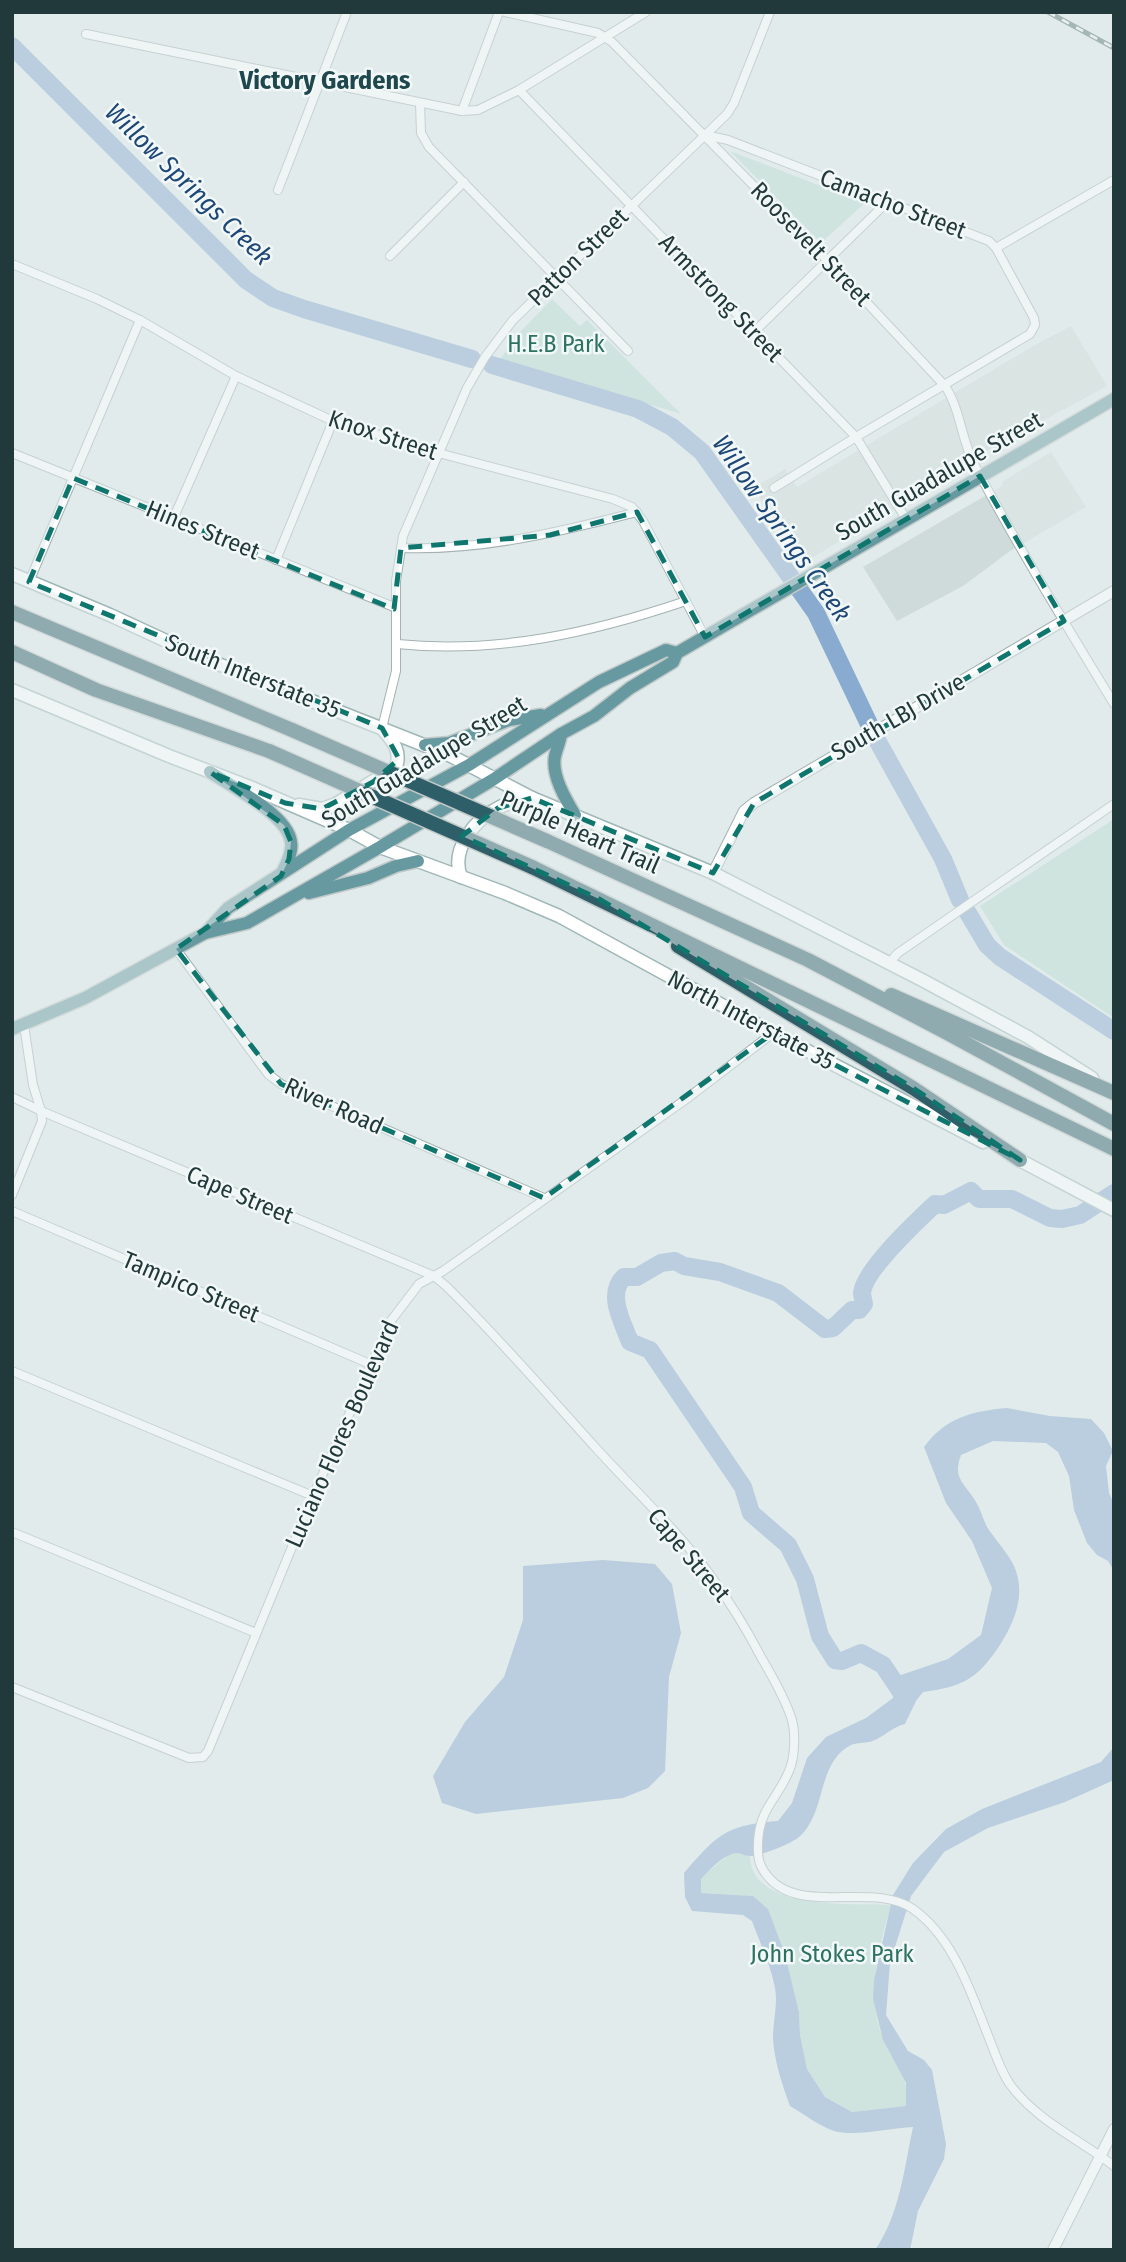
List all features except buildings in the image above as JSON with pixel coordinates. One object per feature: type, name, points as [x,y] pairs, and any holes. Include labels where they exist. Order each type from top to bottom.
[{"type":"highway","name":"Purple Heart Trail","points":[[12,612],[547,841],[820,967],[1114,1124]]},
{"type":"highway","name":"Purple Heart Trail","points":[[12,652],[96,690],[269,751],[532,867],[1110,1147]]},
{"type":"highway","points":[[599,899],[913,1088],[1020,1160]]},
{"type":"highway","points":[[820,967],[920,1006],[1114,1092]]},
{"type":"main road","name":"South Guadalupe Street","points":[[18,1027],[85,998],[205,933],[247,923],[292,898],[494,779],[561,734],[594,716],[630,688],[673,662],[677,653],[1114,398]]},
{"type":"main road","name":"South Interstate 35","points":[[12,574],[215,663],[425,745],[494,779]]},
{"type":"main road","name":"South Guadalupe Street","points":[[205,933],[228,908],[349,830],[469,765],[599,682],[666,650],[677,653]]},
{"type":"main road","points":[[12,690],[349,830],[380,847]]},
{"type":"main road","points":[[425,745],[449,743],[509,720],[545,715]]},
{"type":"main road","points":[[285,803],[322,808],[336,804],[396,767],[397,750],[393,740],[382,728]]},
{"type":"main road","points":[[561,734],[555,756],[556,773],[563,795],[575,815]]},
{"type":"main road","points":[[210,772],[273,814],[284,825],[291,842],[289,859],[281,876]]},
{"type":"main road","points":[[494,779],[713,873],[1028,1037],[1114,1092]]},
{"type":"main road","points":[[461,877],[456,864],[458,852],[472,828],[498,808],[533,798]]},
{"type":"main road","name":"North Interstate 35","points":[[380,847],[559,916],[773,1033],[1114,1210]]},
{"type":"main road","points":[[292,898],[368,878],[396,866],[418,861]]},
{"type":"street","points":[[278,190],[347,12]]},
{"type":"street","points":[[463,111],[499,12]]},
{"type":"street","points":[[505,12],[605,36]]},
{"type":"street","points":[[86,34],[463,111],[478,110],[519,90],[646,12]]},
{"type":"street","name":"Patton Street","points":[[382,728],[396,671],[394,607],[401,548],[467,388],[485,357],[513,320],[705,135],[734,103],[770,12]]},
{"type":"street","name":"Roosevelt Street","points":[[605,36],[827,260],[945,386],[956,406],[966,445],[980,476],[1114,704]]},
{"type":"street","name":"Armstrong Street","points":[[519,90],[856,437],[906,519]]},
{"type":"street","points":[[419,103],[421,133],[425,141],[628,351]]},
{"type":"street","name":"Camacho Street","points":[[705,135],[719,137],[885,200],[989,241],[996,248],[1031,311],[1035,326],[1030,334],[945,386]]},
{"type":"street","points":[[996,248],[1114,180]]},
{"type":"street","points":[[390,256],[464,182]]},
{"type":"street","points":[[754,332],[882,207],[885,200]]},
{"type":"street","name":"Knox Street","points":[[12,264],[140,320],[236,376],[333,421],[439,453],[613,499],[637,512]]},
{"type":"street","points":[[29,582],[140,320]]},
{"type":"street","points":[[174,517],[236,376]]},
{"type":"street","points":[[774,488],[945,386]]},
{"type":"street","points":[[276,560],[333,421]]},
{"type":"street","name":"Hines Street","points":[[12,453],[394,607]]},
{"type":"street","points":[[401,548],[479,544],[550,535],[637,512],[705,637]]},
{"type":"street","name":"South LBJ Drive","points":[[713,873],[744,811],[754,803],[1114,591]]},
{"type":"street","points":[[397,644],[465,648],[514,643],[606,626],[686,601]]},
{"type":"street","points":[[889,963],[909,945],[1114,804]]},
{"type":"street","name":"River Road","points":[[176,949],[268,1074],[281,1083],[544,1198]]},
{"type":"street","points":[[12,1195],[42,1121],[18,1027]]},
{"type":"street","name":"Luciano Flores Boulevard","points":[[12,1687],[189,1758],[203,1757],[208,1751],[370,1364],[398,1308],[419,1284],[685,1100],[773,1033]]},
{"type":"street","name":"Cape Street","points":[[12,1097],[434,1276],[467,1307],[698,1561],[743,1624],[774,1679],[792,1720],[791,1768],[762,1816],[758,1857],[762,1869],[773,1881],[787,1890],[805,1895],[825,1898],[879,1896],[911,1907],[934,1927],[952,1953],[998,2062],[1017,2093],[1049,2121],[1114,2166]]},
{"type":"street","name":"Tampico Street","points":[[12,1211],[370,1364]]},
{"type":"street","points":[[12,1371],[313,1496]]},
{"type":"street","points":[[12,1532],[256,1633]]},
{"type":"street","points":[[1053,2250],[1114,2129]]},
{"type":"highlighted area","points":[[980,476],[1064,621],[754,803],[713,873],[532,798],[498,808],[462,836],[599,899],[913,1088],[1020,1160],[773,1033],[544,1198],[281,1084],[176,949],[281,876],[289,859],[291,842],[284,825],[210,772],[285,803],[322,809],[373,782],[399,759],[382,728],[29,582],[73,478],[394,609],[401,548],[550,535],[637,512],[705,637]]},
{"type":"shaded area","points":[[1071,326],[1107,386],[983,453],[889,513],[801,564],[754,488],[785,469],[797,487]]},
{"type":"shaded area","points":[[1051,452],[1086,507],[1010,551],[963,586],[897,621],[863,567],[1002,486],[1003,481]]},
{"type":"green space","points":[[730,151],[865,203],[821,243]]},
{"type":"green space","name":"H.E.B Park","points":[[552,299],[580,326],[587,320],[681,414],[500,359],[519,333]]},
{"type":"green space","points":[[1114,819],[1114,1018],[1004,945],[980,906]]},
{"type":"green space","name":"John Stokes Park","points":[[739,1852],[750,1856],[755,1874],[767,1887],[786,1896],[807,1901],[891,1905],[876,1970],[875,2003],[882,2036],[903,2077],[907,2106],[852,2112],[825,2097],[807,2069],[800,2035],[799,2012],[785,1954],[768,1909],[753,1896],[701,1893],[701,1878],[727,1856]]},
{"type":"water","points":[[1007,1408],[1050,1416],[1091,1419],[1104,1433],[1113,1451],[1106,1466],[1109,1493],[1114,1504],[1114,1571],[1108,1561],[1097,1555],[1087,1543],[1074,1510],[1069,1476],[1058,1452],[1046,1443],[993,1441],[961,1455],[958,1470],[961,1480],[1017,1573],[1017,1606],[1004,1638],[975,1675],[948,1688],[923,1692],[905,1724],[874,1741],[851,1745],[840,1753],[832,1764],[808,1827],[796,1840],[760,1854],[730,1855],[718,1862],[701,1879],[701,1893],[753,1896],[768,1909],[785,1954],[799,2012],[800,2035],[807,2069],[825,2097],[852,2112],[906,2106],[906,2083],[883,2040],[873,1999],[874,1980],[893,1895],[913,1863],[946,1829],[982,1809],[1101,1762],[1114,1747],[1114,1780],[1065,1802],[988,1828],[944,1852],[911,1896],[890,1963],[886,2015],[908,2051],[924,2060],[932,2070],[946,2144],[944,2159],[918,2211],[910,2250],[875,2250],[896,2206],[913,2127],[842,2133],[823,2126],[790,2106],[774,2046],[775,1988],[752,1921],[743,1915],[692,1911],[685,1897],[684,1873],[705,1849],[724,1834],[746,1825],[778,1821],[792,1803],[807,1758],[826,1737],[866,1718],[893,1698],[898,1676],[948,1659],[981,1635],[992,1588],[972,1541],[946,1503],[924,1447],[941,1429],[961,1417]]},
{"type":"water","points":[[603,1560],[655,1564],[672,1584],[681,1633],[669,1677],[665,1771],[648,1788],[623,1798],[476,1814],[442,1803],[433,1776],[465,1722],[504,1677],[523,1620],[523,1566]]},
{"type":"waterway","name":"Willow Springs Creek","points":[[12,46],[246,280],[273,298],[304,309],[472,359]]},
{"type":"waterway","name":"Willow Springs Creek","points":[[492,365],[638,409],[672,427],[702,452],[816,613],[869,724]]},
{"type":"waterway","name":"Willow Springs Creek","points":[[877,740],[943,859],[960,900]]},
{"type":"waterway","name":"Willow Springs Creek","points":[[968,913],[987,945],[1000,957],[1114,1031]]},
{"type":"waterway","name":"Willow Springs Creek","points":[[905,1698],[883,1665],[861,1653],[842,1661],[835,1660],[820,1636],[805,1579],[788,1545],[751,1513],[743,1487],[650,1350],[630,1342],[616,1300],[619,1284],[624,1277],[637,1277],[661,1263],[675,1261],[684,1266],[720,1272],[778,1293],[825,1329],[833,1328],[852,1310],[859,1310],[864,1304],[862,1293],[865,1283],[881,1259],[935,1204],[944,1205],[971,1191],[979,1199],[1012,1199],[1050,1218],[1062,1219],[1080,1215],[1114,1193]]},
{"type":"railway","points":[[1048,12],[1114,48]]},
{"type":"district","name":"Victory Gardens","points":[[325,80]]}]
